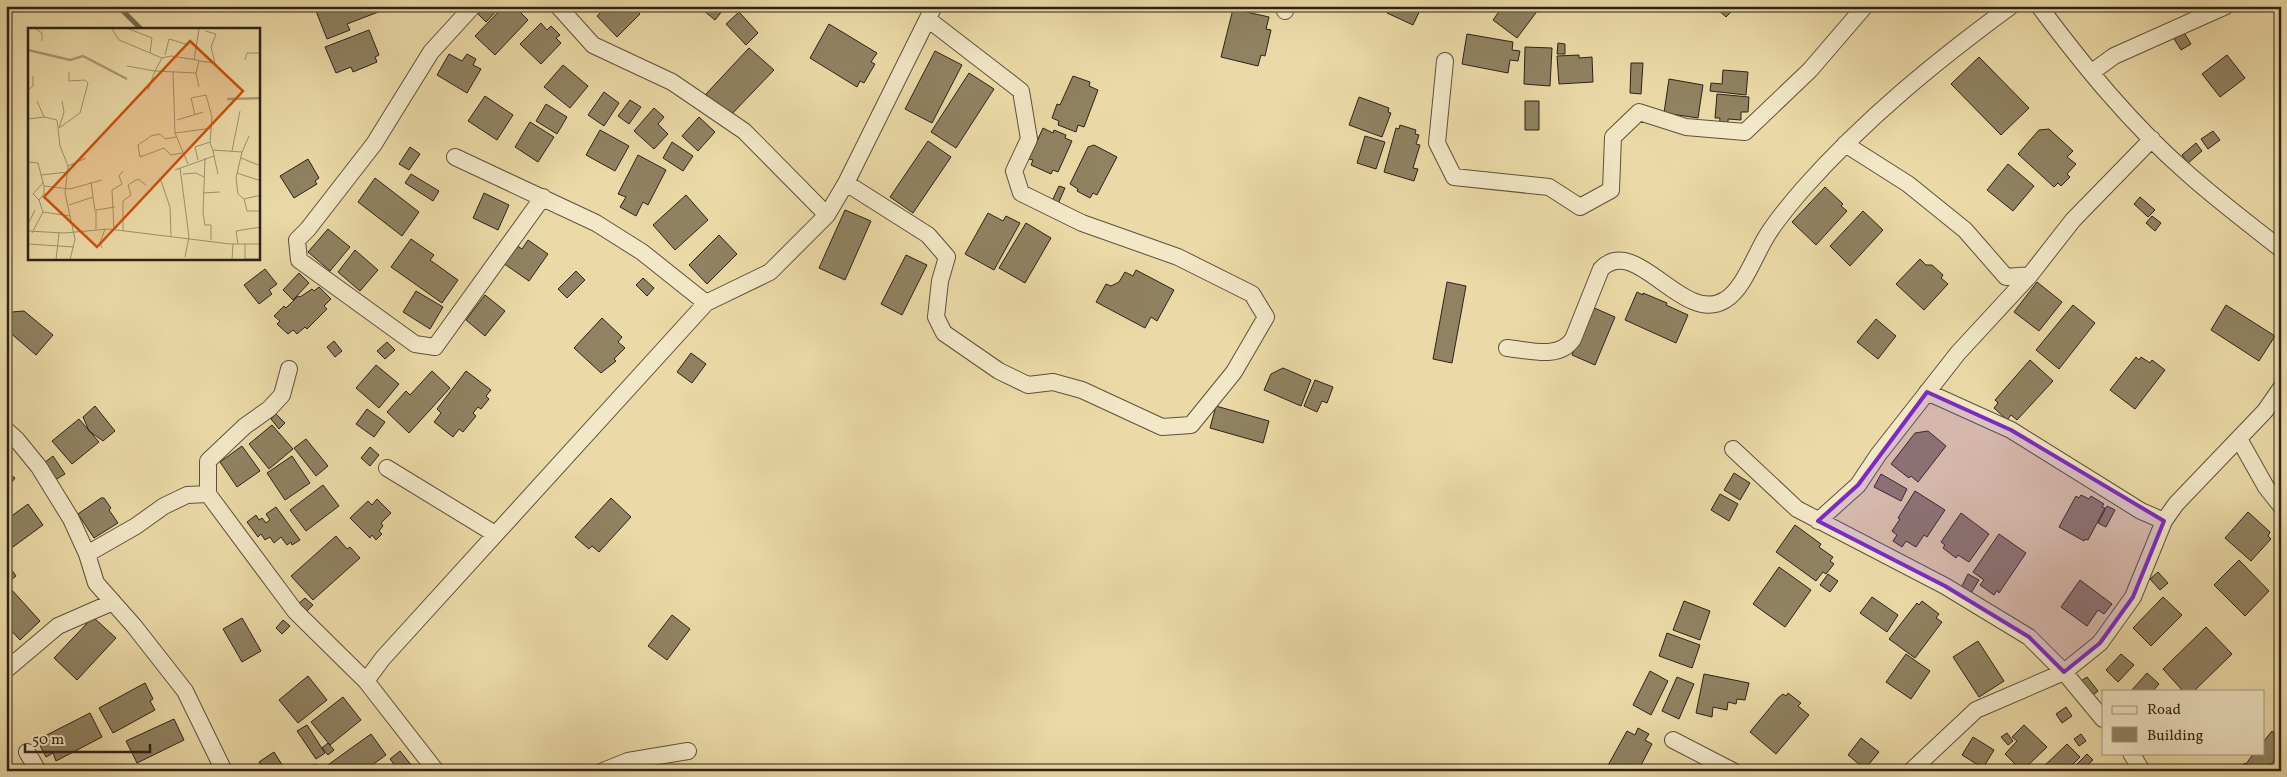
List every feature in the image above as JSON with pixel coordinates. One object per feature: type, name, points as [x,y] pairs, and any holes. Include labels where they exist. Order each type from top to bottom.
[{"type":"street","points":[[473,6],[431,52],[374,144],[308,229],[297,240],[299,260],[415,344],[435,348],[543,197]]},
{"type":"street","points":[[558,6],[593,45],[672,82],[744,131],[826,215]]},
{"type":"street","points":[[1445,61],[1437,143],[1454,177],[1549,187],[1580,207],[1611,190],[1613,137],[1639,112],[1686,127],[1745,132],[1810,70],[1865,6]]},
{"type":"street","points":[[1507,348],[1555,352],[1568,346],[1573,339],[1601,269],[1616,260],[1640,267],[1684,298],[1703,305],[1718,304],[1729,298],[1740,284],[1768,234],[1784,212],[1845,144],[1878,112],[1937,62],[2011,6]]},
{"type":"street","points":[[2040,6],[2063,38],[2152,139],[2186,172],[2281,249]]},
{"type":"street","points":[[2092,72],[2114,56],[2226,6]]},
{"type":"street","points":[[366,681],[383,658],[706,303],[770,272],[826,215],[846,183],[932,13],[1021,90],[1029,138],[1014,171],[1021,193],[1082,223],[1178,257],[1252,294],[1266,317],[1234,372],[1191,425],[1162,427],[1082,390],[1052,382],[1028,385],[999,371],[944,333],[936,317],[940,281],[947,256],[928,235],[846,183]]},
{"type":"street","points":[[1818,521],[1858,485],[1878,455],[1958,353],[2030,275],[2074,220],[2152,139]]},
{"type":"street","points":[[1845,144],[1908,184],[1965,230],[2006,278],[2030,275]]},
{"type":"street","points":[[455,157],[596,223],[642,252],[706,303]]},
{"type":"street","points":[[289,369],[282,395],[208,461],[208,494],[295,611],[366,681],[436,771]]},
{"type":"street","points":[[1913,770],[1976,710],[2064,672],[2100,643],[2133,597],[2164,521],[2176,504],[2265,411],[2281,388]]},
{"type":"street","points":[[1927,392],[2011,430],[2141,511],[2164,521]]},
{"type":"street","points":[[6,430],[18,440],[39,467],[71,519],[87,554],[96,583],[185,691],[224,771]]},
{"type":"street","points":[[2239,438],[2266,487],[2281,506]]},
{"type":"street","points":[[1733,449],[1797,509],[1945,586],[2029,637],[2064,672],[2102,719]]},
{"type":"street","points":[[387,468],[495,534]]},
{"type":"street","points":[[87,554],[136,526],[164,506],[188,495],[208,494]]},
{"type":"street","points":[[6,670],[58,626],[113,602]]},
{"type":"street","points":[[1674,740],[1733,771]]},
{"type":"street","points":[[603,771],[628,761],[688,751]]},
{"type":"street","points":[[28,752],[38,771]]},
{"type":"street","points":[[2132,754],[2142,771]]},
{"type":"highlighted area","points":[[1927,392],[2011,430],[2164,521],[2133,597],[2100,643],[2064,672],[2029,637],[1945,586],[1818,521],[1858,485]]},
{"type":"building","points":[[314,6],[385,6],[386,9],[347,24],[350,30],[327,39]]},
{"type":"building","points":[[485,6],[501,6],[486,22],[478,14]]},
{"type":"building","points":[[504,6],[514,6],[528,20],[495,55],[475,36]]},
{"type":"building","points":[[607,6],[632,6],[640,14],[617,37],[597,16]]},
{"type":"building","points":[[698,6],[726,6],[715,20]]},
{"type":"building","points":[[1391,6],[1422,6],[1413,25],[1387,13]]},
{"type":"building","points":[[1503,6],[1541,6],[1517,38],[1493,20]]},
{"type":"building","points":[[1714,6],[1737,6],[1726,17]]},
{"type":"building","points":[[1233,9],[1269,17],[1266,29],[1271,30],[1265,56],[1261,55],[1258,66],[1221,57]]},
{"type":"building","points":[[739,12],[758,33],[746,45],[726,24]]},
{"type":"building","points":[[541,23],[547,30],[551,26],[560,35],[556,38],[561,43],[541,64],[520,44]]},
{"type":"building","points":[[829,24],[877,53],[871,62],[875,64],[864,83],[860,81],[857,87],[810,58]]},
{"type":"building","points":[[369,30],[379,55],[375,57],[377,62],[353,72],[351,67],[336,73],[325,47]]},
{"type":"building","points":[[2183,31],[2191,44],[2181,50],[2173,37]]},
{"type":"building","points":[[1467,34],[1513,42],[1512,50],[1520,51],[1518,61],[1510,60],[1508,73],[1462,64]]},
{"type":"building","points":[[1558,43],[1565,44],[1565,54],[1557,54]]},
{"type":"building","points":[[1525,47],[1552,48],[1550,86],[1524,84]]},
{"type":"building","points":[[749,48],[774,70],[729,117],[706,94]]},
{"type":"building","points":[[935,51],[962,65],[932,123],[905,109]]},
{"type":"building","points":[[449,54],[462,61],[467,54],[476,59],[473,65],[481,69],[467,93],[437,75]]},
{"type":"building","points":[[1579,55],[1579,58],[1592,57],[1593,82],[1559,84],[1557,56]]},
{"type":"building","points":[[2227,55],[2245,78],[2220,97],[2202,74]]},
{"type":"building","points":[[1979,57],[2029,108],[2001,135],[1951,84]]},
{"type":"building","points":[[1631,63],[1643,63],[1641,94],[1630,93]]},
{"type":"building","points":[[563,65],[588,86],[570,108],[544,87]]},
{"type":"building","points":[[1723,70],[1748,72],[1746,95],[1710,91],[1711,83],[1722,84]]},
{"type":"building","points":[[969,73],[994,89],[956,148],[931,132]]},
{"type":"building","points":[[1073,76],[1090,82],[1089,86],[1098,90],[1084,127],[1078,125],[1076,132],[1058,125],[1059,121],[1052,118],[1057,104],[1060,105]]},
{"type":"building","points":[[1669,79],[1703,85],[1698,118],[1664,113]]},
{"type":"building","points":[[604,92],[619,103],[604,126],[588,115]]},
{"type":"building","points":[[1717,94],[1749,97],[1748,112],[1741,112],[1741,120],[1728,119],[1728,127],[1719,127],[1720,118],[1715,118]]},
{"type":"building","points":[[485,96],[513,115],[497,140],[468,121]]},
{"type":"building","points":[[1359,97],[1389,108],[1388,112],[1391,113],[1382,137],[1349,125]]},
{"type":"building","points":[[630,100],[641,107],[629,124],[618,116]]},
{"type":"building","points":[[1525,101],[1539,101],[1539,130],[1525,130]]},
{"type":"building","points":[[546,104],[567,117],[557,134],[536,121]]},
{"type":"building","points":[[654,108],[664,117],[658,124],[668,134],[654,149],[634,131]]},
{"type":"building","points":[[699,117],[715,132],[698,151],[682,136]]},
{"type":"building","points":[[530,122],[554,137],[538,162],[515,147]]},
{"type":"building","points":[[1400,125],[1416,130],[1415,134],[1419,135],[1416,144],[1420,145],[1413,168],[1418,169],[1414,181],[1384,172],[1396,128],[1399,129]]},
{"type":"building","points":[[1043,128],[1053,133],[1054,130],[1066,135],[1065,138],[1072,141],[1058,172],[1053,170],[1051,174],[1031,165],[1033,160],[1029,159]]},
{"type":"building","points":[[2049,129],[2073,151],[2067,157],[2076,164],[2067,174],[2070,177],[2061,186],[2058,183],[2054,187],[2018,154],[2039,130]]},
{"type":"building","points":[[600,130],[629,146],[615,171],[586,155]]},
{"type":"building","points":[[2213,131],[2220,140],[2208,149],[2201,139]]},
{"type":"building","points":[[1365,136],[1385,142],[1376,169],[1357,163]]},
{"type":"building","points":[[928,141],[951,157],[913,213],[890,197]]},
{"type":"building","points":[[672,142],[693,156],[683,171],[663,158]]},
{"type":"building","points":[[2196,143],[2202,151],[2188,163],[2182,155]]},
{"type":"building","points":[[1094,145],[1117,157],[1097,195],[1093,193],[1090,198],[1077,191],[1078,189],[1070,184],[1088,147]]},
{"type":"building","points":[[410,147],[420,154],[409,170],[399,164]]},
{"type":"building","points":[[638,155],[666,170],[648,205],[643,202],[636,216],[620,207],[626,197],[618,194]]},
{"type":"building","points":[[308,159],[319,178],[315,181],[317,184],[294,198],[280,176]]},
{"type":"building","points":[[2008,164],[2034,186],[2013,211],[1987,190]]},
{"type":"building","points":[[411,174],[439,191],[433,201],[405,183]]},
{"type":"building","points":[[375,178],[419,212],[402,236],[358,202]]},
{"type":"building","points":[[1059,186],[1065,188],[1058,204],[1052,201]]},
{"type":"building","points":[[1825,187],[1843,204],[1841,206],[1847,211],[1816,245],[1792,222]]},
{"type":"building","points":[[484,193],[509,205],[498,230],[473,218]]},
{"type":"building","points":[[686,195],[708,220],[675,250],[653,225]]},
{"type":"building","points":[[2140,197],[2155,210],[2148,217],[2134,204]]},
{"type":"building","points":[[845,210],[871,221],[845,280],[819,268]]},
{"type":"building","points":[[1863,211],[1883,230],[1850,266],[1830,246]]},
{"type":"building","points":[[988,213],[1003,221],[1006,216],[1020,223],[994,270],[965,254]]},
{"type":"building","points":[[2152,216],[2161,223],[2155,231],[2146,223]]},
{"type":"building","points":[[1026,223],[1051,238],[1025,283],[999,268]]},
{"type":"building","points":[[328,229],[350,247],[330,271],[308,252]]},
{"type":"building","points":[[719,235],[737,254],[707,284],[689,265]]},
{"type":"building","points":[[411,239],[434,255],[430,260],[458,280],[442,303],[391,267]]},
{"type":"building","points":[[528,240],[548,254],[529,281],[503,263],[516,245],[522,249]]},
{"type":"building","points":[[355,250],[378,270],[360,291],[338,272]]},
{"type":"building","points":[[906,255],[927,265],[902,315],[881,304]]},
{"type":"building","points":[[1920,259],[1926,265],[1932,265],[1943,275],[1941,278],[1948,284],[1924,310],[1896,284]]},
{"type":"building","points":[[265,269],[277,284],[269,290],[272,294],[259,304],[244,285]]},
{"type":"building","points":[[1136,270],[1174,290],[1157,321],[1151,317],[1145,328],[1096,302],[1106,284],[1111,286],[1119,282],[1125,272],[1133,276]]},
{"type":"building","points":[[576,271],[585,280],[567,298],[558,289]]},
{"type":"building","points":[[299,273],[309,283],[293,300],[283,290]]},
{"type":"building","points":[[643,278],[654,288],[647,296],[636,285]]},
{"type":"building","points":[[1447,282],[1466,286],[1452,363],[1433,359]]},
{"type":"building","points":[[2037,282],[2062,302],[2039,331],[2014,312]]},
{"type":"building","points":[[319,287],[331,299],[324,306],[327,309],[307,329],[305,327],[297,334],[293,330],[288,334],[277,324],[280,321],[274,316],[284,306],[286,308],[298,296],[300,297],[312,289],[314,291]]},
{"type":"building","points":[[416,291],[443,307],[430,329],[403,312]]},
{"type":"building","points":[[1637,292],[1667,303],[1666,305],[1688,315],[1676,343],[1625,320]]},
{"type":"building","points":[[485,295],[505,311],[485,336],[466,320]]},
{"type":"building","points":[[2073,305],[2095,323],[2059,369],[2036,350]]},
{"type":"building","points":[[2226,305],[2275,336],[2259,361],[2211,330]]},
{"type":"building","points":[[1592,307],[1615,317],[1595,365],[1572,355]]},
{"type":"building","points":[[24,311],[53,335],[36,355],[7,330],[6,319],[12,312]]},
{"type":"building","points":[[602,318],[622,337],[618,342],[625,348],[614,359],[616,361],[601,373],[574,348]]},
{"type":"building","points":[[1876,319],[1896,336],[1878,359],[1857,342]]},
{"type":"building","points":[[334,341],[342,351],[335,357],[327,347]]},
{"type":"building","points":[[387,342],[395,350],[385,359],[377,351]]},
{"type":"building","points":[[691,353],[706,364],[692,383],[677,372]]},
{"type":"building","points":[[2136,357],[2139,360],[2141,357],[2150,363],[2152,360],[2165,370],[2135,409],[2110,390]]},
{"type":"building","points":[[2030,360],[2053,381],[2017,420],[2011,415],[2007,420],[1994,408],[1998,403],[1995,400]]},
{"type":"building","points":[[376,365],[399,384],[379,408],[356,388]]},
{"type":"building","points":[[1283,368],[1311,380],[1301,406],[1264,390],[1271,374]]},
{"type":"building","points":[[432,371],[450,388],[409,433],[387,412],[406,391],[410,395]]},
{"type":"building","points":[[466,371],[491,390],[486,396],[489,399],[481,409],[478,407],[473,413],[476,416],[463,432],[459,429],[453,437],[434,422],[441,413],[437,409]]},
{"type":"building","points":[[1315,380],[1333,387],[1327,403],[1322,401],[1317,412],[1304,406]]},
{"type":"building","points":[[95,406],[115,431],[103,441],[89,431],[83,417]]},
{"type":"building","points":[[1216,406],[1269,421],[1263,443],[1210,428]]},
{"type":"building","points":[[367,409],[385,422],[374,437],[356,424]]},
{"type":"building","points":[[276,414],[285,423],[279,429],[271,419]]},
{"type":"building","points":[[79,419],[99,442],[72,464],[52,441]]},
{"type":"building","points":[[272,425],[293,449],[269,469],[249,444]]},
{"type":"building","points":[[1928,431],[1946,446],[1918,482],[1911,476],[1909,478],[1891,464],[1915,433]]},
{"type":"building","points":[[306,439],[328,466],[316,476],[294,448]]},
{"type":"building","points":[[242,446],[260,471],[237,487],[220,462]]},
{"type":"building","points":[[370,447],[379,455],[370,466],[361,458]]},
{"type":"building","points":[[53,456],[65,474],[55,480],[44,463]]},
{"type":"building","points":[[292,456],[310,483],[285,500],[267,473]]},
{"type":"building","points":[[6,466],[11,469],[8,473],[15,478],[6,490]]},
{"type":"building","points":[[1734,473],[1750,483],[1740,500],[1724,490]]},
{"type":"building","points":[[1881,474],[1907,489],[1901,501],[1874,487]]},
{"type":"building","points":[[323,485],[339,506],[306,531],[290,510]]},
{"type":"building","points":[[1915,491],[1945,510],[1927,537],[1924,535],[1916,547],[1906,541],[1902,547],[1893,541],[1897,535],[1892,531]]},
{"type":"building","points":[[1720,494],[1738,504],[1729,521],[1711,510]]},
{"type":"building","points":[[2081,495],[2089,499],[2091,496],[2104,504],[2102,507],[2105,508],[2088,540],[2085,539],[2084,541],[2059,527],[2076,496],[2079,498]]},
{"type":"building","points":[[101,498],[104,498],[111,508],[109,510],[118,523],[94,538],[78,514]]},
{"type":"building","points":[[611,498],[631,517],[599,552],[592,546],[589,549],[575,537]]},
{"type":"building","points":[[377,499],[391,513],[381,523],[383,526],[379,531],[382,534],[376,540],[372,535],[370,538],[350,518],[368,501],[372,505]]},
{"type":"building","points":[[28,504],[43,525],[6,552],[6,520]]},
{"type":"building","points":[[2107,506],[2115,510],[2106,527],[2098,523]]},
{"type":"building","points":[[276,507],[300,540],[292,545],[291,542],[287,545],[281,537],[274,543],[270,537],[265,540],[261,534],[258,537],[247,522],[256,515],[259,520],[262,518],[266,523],[270,520],[266,514]]},
{"type":"building","points":[[2248,512],[2270,532],[2268,536],[2271,539],[2251,561],[2225,538]]},
{"type":"building","points":[[1961,513],[1989,534],[1969,562],[1958,555],[1956,558],[1943,548],[1945,545],[1941,542]]},
{"type":"building","points":[[1795,525],[1821,544],[1819,547],[1833,557],[1830,561],[1834,564],[1826,574],[1823,572],[1816,581],[1776,552]]},
{"type":"building","points":[[1999,534],[2026,553],[1999,593],[1997,590],[1994,595],[1980,585],[1984,580],[1973,572]]},
{"type":"building","points":[[336,536],[347,549],[350,547],[360,558],[313,600],[291,576]]},
{"type":"building","points":[[2239,560],[2269,591],[2245,616],[2214,585]]},
{"type":"building","points":[[1779,567],[1811,590],[1785,627],[1753,604]]},
{"type":"building","points":[[11,569],[16,576],[11,580],[6,573]]},
{"type":"building","points":[[2158,572],[2168,583],[2160,590],[2150,579]]},
{"type":"building","points":[[1828,574],[1838,581],[1830,592],[1820,585]]},
{"type":"building","points":[[1968,574],[1979,580],[1971,593],[1961,588]]},
{"type":"building","points":[[2080,580],[2112,604],[2104,614],[2098,610],[2087,626],[2061,607]]},
{"type":"building","points":[[10,588],[40,621],[20,640],[6,625],[6,592]]},
{"type":"building","points":[[1872,597],[1898,615],[1887,632],[1860,613]]},
{"type":"building","points":[[2163,597],[2182,615],[2151,646],[2133,628]]},
{"type":"building","points":[[305,598],[313,605],[306,612],[298,604]]},
{"type":"building","points":[[1684,601],[1710,611],[1700,640],[1673,630]]},
{"type":"building","points":[[1922,601],[1939,614],[1936,618],[1942,622],[1915,658],[1889,639],[1917,603],[1919,605]]},
{"type":"building","points":[[672,615],[690,629],[667,660],[648,646]]},
{"type":"building","points":[[93,617],[116,638],[77,680],[54,658]]},
{"type":"building","points":[[242,618],[261,651],[242,662],[223,629]]},
{"type":"building","points":[[283,620],[290,626],[282,634],[276,628]]},
{"type":"building","points":[[2206,627],[2232,654],[2195,690],[2182,690],[2163,669]]},
{"type":"building","points":[[1667,633],[1700,645],[1692,668],[1659,656]]},
{"type":"building","points":[[1978,641],[2004,681],[1979,697],[1953,657]]},
{"type":"building","points":[[1906,654],[1930,671],[1911,699],[1886,682]]},
{"type":"building","points":[[2121,654],[2134,665],[2118,682],[2106,670]]},
{"type":"building","points":[[1650,671],[1668,681],[1651,715],[1633,705]]},
{"type":"building","points":[[2147,673],[2159,684],[2154,690],[2132,690]]},
{"type":"building","points":[[1704,674],[1749,683],[1745,700],[1737,699],[1736,704],[1728,702],[1727,710],[1713,707],[1712,717],[1696,713]]},
{"type":"building","points":[[308,676],[327,700],[298,723],[279,700]]},
{"type":"building","points":[[1677,677],[1694,684],[1679,719],[1662,711]]},
{"type":"building","points":[[2087,677],[2098,691],[2089,698],[2078,683]]},
{"type":"building","points":[[145,683],[153,699],[150,701],[155,710],[113,733],[99,708]]},
{"type":"building","points":[[1788,693],[1801,703],[1798,706],[1809,715],[1776,754],[1750,732],[1778,698],[1783,694],[1786,696]]},
{"type":"building","points":[[343,697],[361,720],[330,745],[311,722]]},
{"type":"building","points":[[2066,707],[2072,716],[2062,723],[2056,714]]},
{"type":"building","points":[[90,713],[102,737],[56,761],[53,753],[46,757],[37,740]]},
{"type":"building","points":[[174,719],[184,740],[137,763],[126,741]]},
{"type":"building","points":[[307,725],[325,753],[316,759],[297,731]]},
{"type":"building","points":[[2024,725],[2047,747],[2022,771],[2005,754],[2017,741],[2012,737]]},
{"type":"building","points":[[1638,728],[1649,734],[1645,740],[1652,744],[1638,771],[1611,771],[1606,769],[1627,731],[1635,735]]},
{"type":"building","points":[[2272,731],[2281,739],[2281,752],[2266,771],[2254,771],[2246,764],[2253,754],[2264,754],[2264,741]]},
{"type":"building","points":[[2007,733],[2013,741],[2008,745],[2001,737]]},
{"type":"building","points":[[371,734],[386,755],[364,771],[327,771],[325,767]]},
{"type":"building","points":[[2081,734],[2086,741],[2079,746],[2074,739]]},
{"type":"building","points":[[1973,737],[1994,750],[1983,768],[1962,755]]},
{"type":"building","points":[[1861,738],[1879,752],[1865,769],[1848,755]]},
{"type":"building","points":[[328,743],[334,750],[328,755],[322,748]]},
{"type":"building","points":[[2067,744],[2080,757],[2066,771],[2039,771]]},
{"type":"building","points":[[400,751],[416,771],[399,771],[390,759]]},
{"type":"building","points":[[274,752],[286,771],[265,771],[259,762]]},
{"type":"building","points":[[2087,754],[2093,760],[2081,771],[2070,771]]},
{"type":"building","points":[[2245,763],[2251,771],[2235,771]]},
{"type":"building","points":[[316,764],[320,771],[304,770]]},
{"type":"waterway","points":[[118,6],[140,28]]}]
